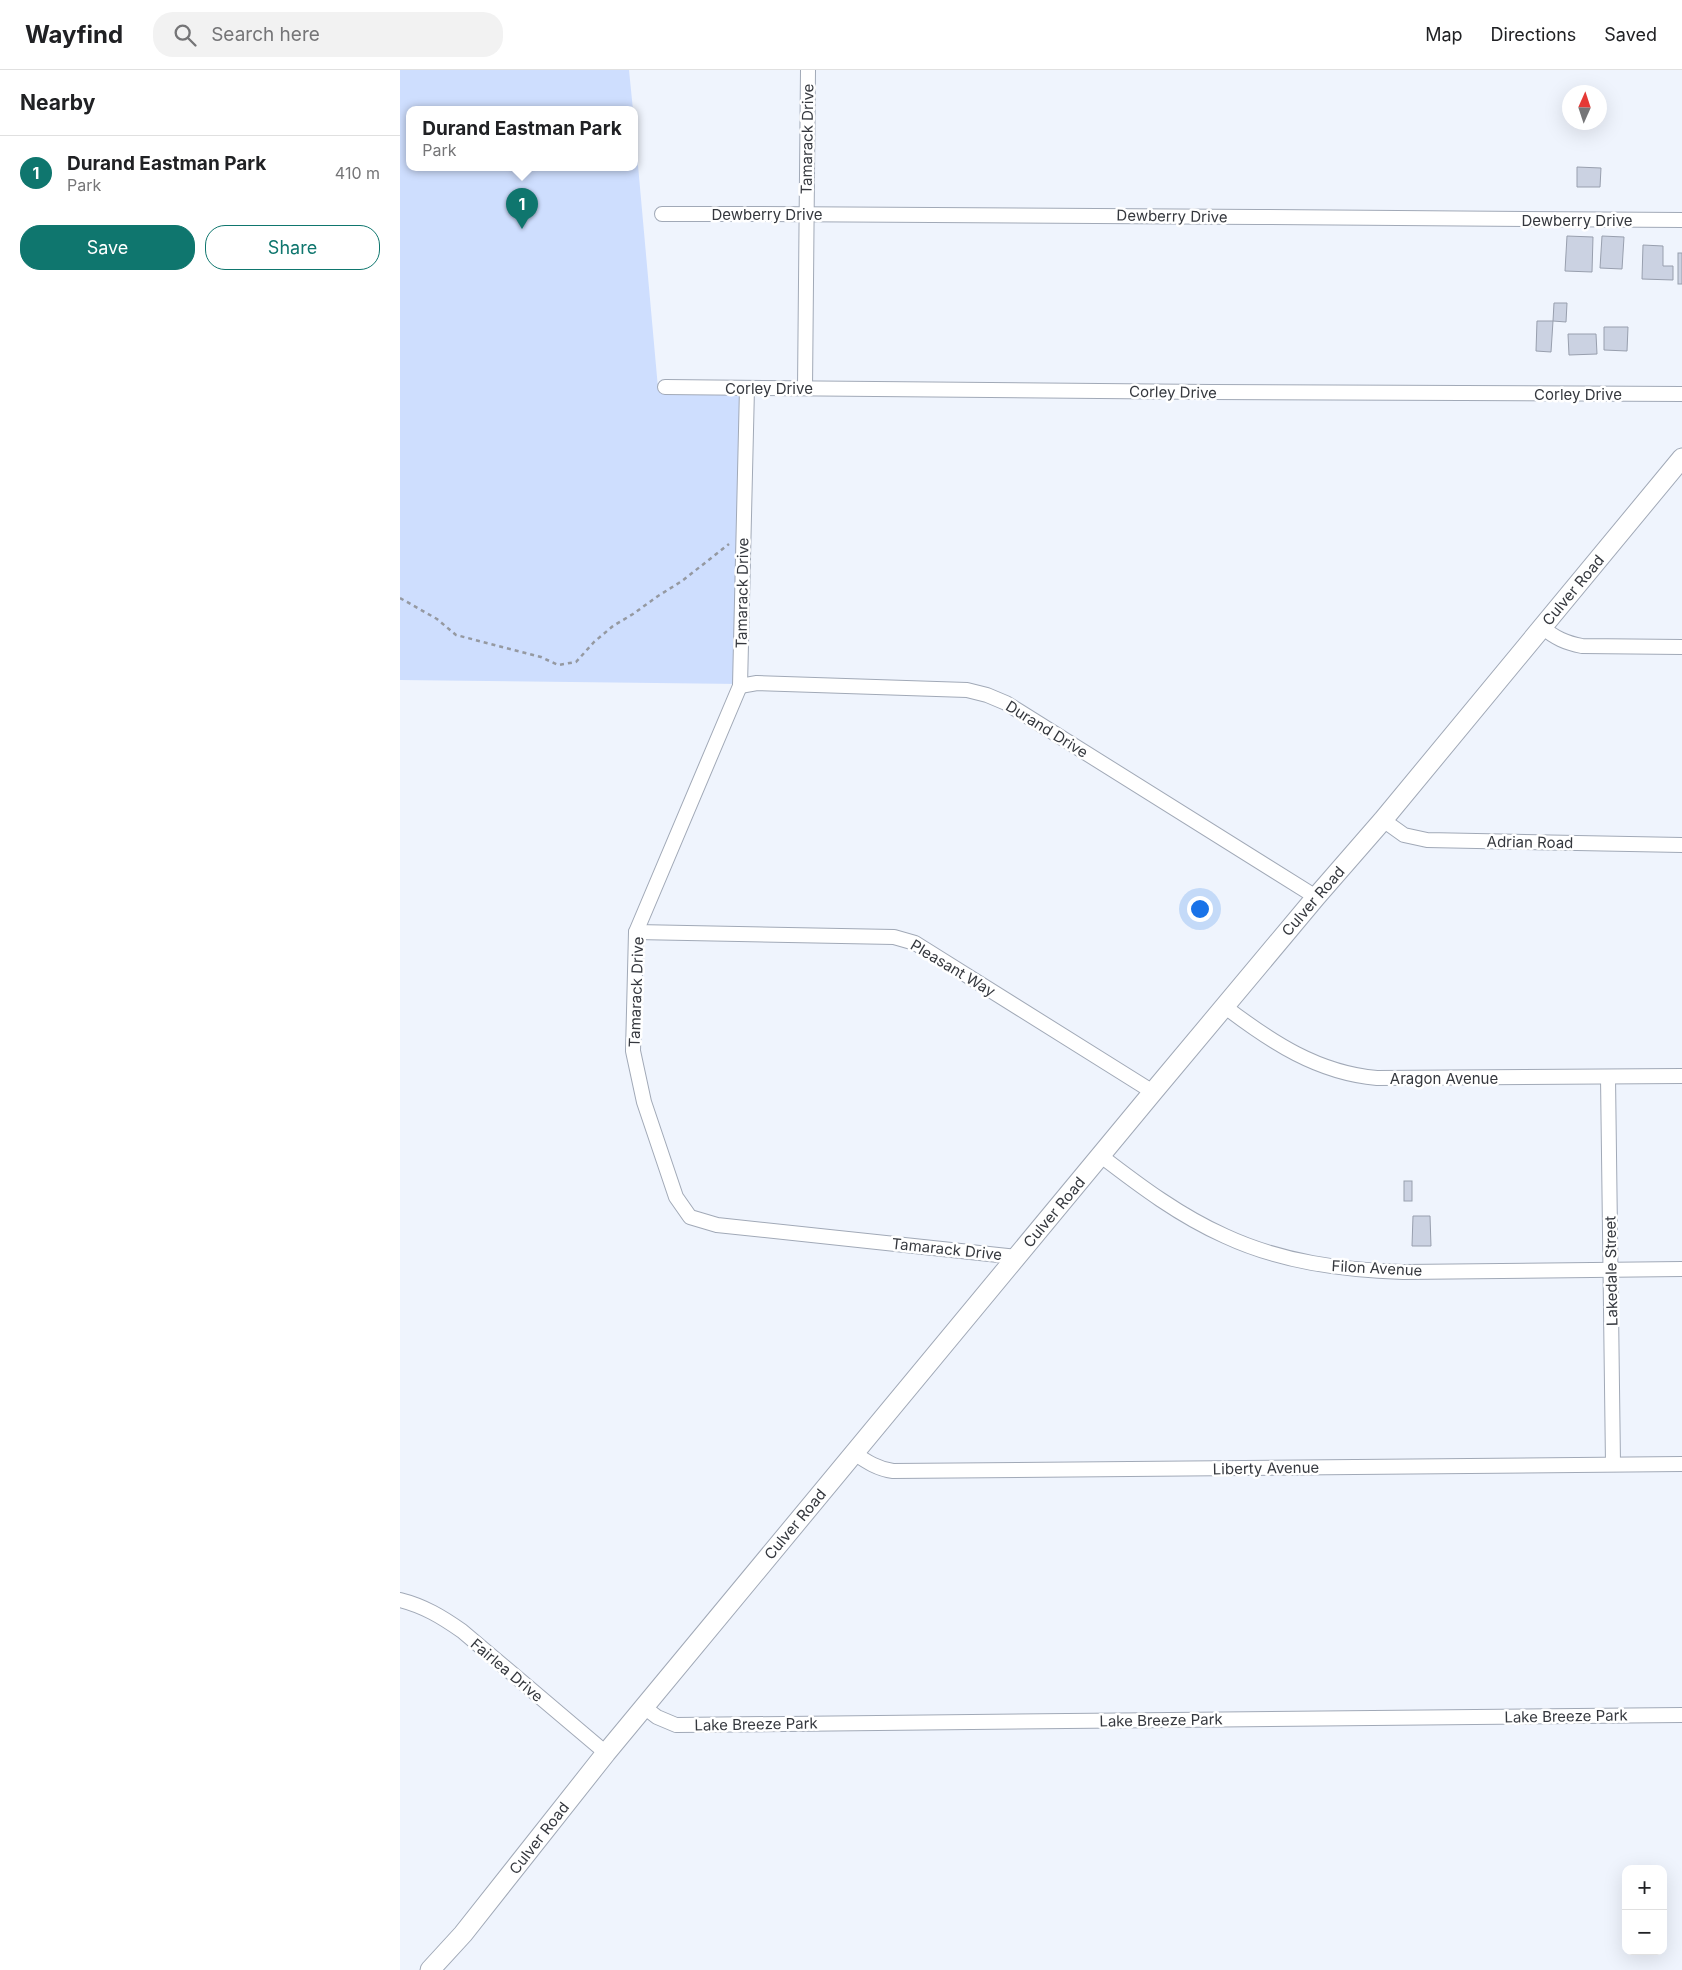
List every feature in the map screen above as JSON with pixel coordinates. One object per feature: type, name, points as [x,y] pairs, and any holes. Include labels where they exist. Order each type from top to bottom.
[{"type":"main road","name":"Culver Road","points":[[430,1970],[463,1934],[606,1753],[1224,1006],[1384,820],[1542,627],[1680,463]]},
{"type":"street","name":"Tamarack Drive","points":[[805,388],[808,70]]},
{"type":"street","name":"Dewberry Drive","points":[[662,214],[1039,214],[1405,219],[1682,220]]},
{"type":"street","name":"Corley Drive","points":[[665,386],[1221,392],[1682,394]]},
{"type":"street","name":"Tamarack Drive","points":[[747,388],[740,686],[636,932],[633,1051],[644,1102],[676,1197],[690,1217],[717,1224],[1017,1257]]},
{"type":"street","points":[[1542,627],[1555,638],[1582,646],[1682,647]]},
{"type":"street","name":"Durand Drive","points":[[740,686],[757,683],[967,690],[987,695],[1006,703],[1316,897]]},
{"type":"street","name":"Adrian Road","points":[[1384,820],[1404,834],[1428,840],[1682,845]]},
{"type":"street","name":"Pleasant Way","points":[[636,932],[894,937],[905,939],[915,943],[1154,1092]]},
{"type":"street","name":"Aragon Avenue","points":[[1224,1006],[1255,1030],[1301,1057],[1341,1072],[1359,1076],[1377,1078],[1682,1076]]},
{"type":"street","name":"Lakedale Street","points":[[1608,1077],[1613,1464]]},
{"type":"street","name":"Filon Avenue","points":[[1101,1156],[1137,1184],[1197,1222],[1225,1237],[1256,1249],[1292,1259],[1336,1267],[1394,1272],[1682,1269]]},
{"type":"street","name":"Liberty Avenue","points":[[854,1453],[867,1463],[881,1469],[893,1471],[1682,1464]]},
{"type":"street","name":"Fairlea Drive","points":[[400,1600],[432,1611],[462,1631],[606,1753]]},
{"type":"street","name":"Lake Breeze Park","points":[[644,1707],[657,1717],[676,1725],[1682,1715]]},
{"type":"path","points":[[400,598],[437,620],[456,634],[541,657],[558,665],[576,662],[612,626],[634,614],[682,581],[743,532]]},
{"type":"shaded area","points":[[400,70],[629,70],[633,106],[406,106],[406,171],[638,171],[638,165],[658,388],[746,391],[740,684],[400,680]]},
{"type":"building","points":[[1577,167],[1601,168],[1600,187],[1577,187]]},
{"type":"building","points":[[1567,236],[1593,237],[1592,272],[1565,271]]},
{"type":"building","points":[[1602,236],[1624,237],[1622,269],[1600,268]]},
{"type":"building","points":[[1643,245],[1663,246],[1663,266],[1673,266],[1673,280],[1642,279]]},
{"type":"building","points":[[1678,253],[1682,253],[1682,284],[1678,284]]},
{"type":"building","points":[[1554,303],[1567,303],[1566,322],[1553,321]]},
{"type":"building","points":[[1537,321],[1553,321],[1551,352],[1536,351]]},
{"type":"building","points":[[1604,327],[1628,327],[1627,351],[1604,350]]},
{"type":"building","points":[[1568,334],[1596,334],[1597,354],[1569,355]]},
{"type":"building","points":[[1404,1181],[1412,1181],[1412,1201],[1404,1201]]},
{"type":"building","points":[[1413,1216],[1430,1216],[1431,1246],[1412,1246]]},
{"type":"place","name":"Durand Eastman Park","points":[[522,229]]}]
